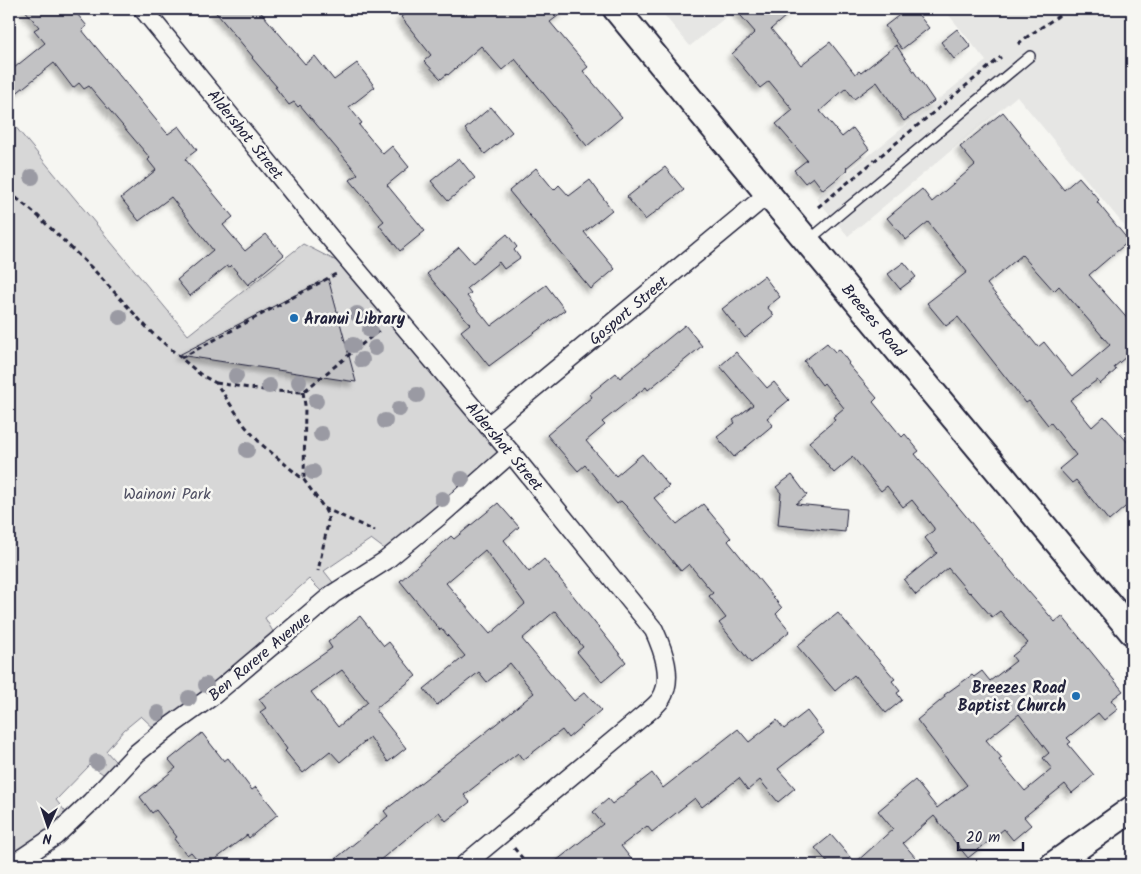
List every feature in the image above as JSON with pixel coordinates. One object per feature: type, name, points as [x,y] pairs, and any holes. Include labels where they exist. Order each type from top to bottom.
[{"type":"street","name":"Aldershot Street","points":[[143,9],[511,453],[654,630],[663,649],[666,684],[661,699],[644,716],[464,865]]},
{"type":"street","name":"Breezes Road","points":[[616,9],[1132,632]]},
{"type":"street","name":"Gosport Street","points":[[488,426],[768,194]]},
{"type":"street","name":"Ben Rarere Avenue","points":[[12,865],[55,836],[91,802],[137,753],[211,697],[333,594],[385,561],[443,514],[511,453]]},
{"type":"street","points":[[1053,865],[1132,809]]},
{"type":"lane","points":[[808,240],[1030,56]]},
{"type":"path","points":[[1013,48],[1067,9]]},
{"type":"path","points":[[818,207],[1005,54]]},
{"type":"path","points":[[9,192],[38,216],[94,270],[152,333],[201,375],[216,383],[303,392],[381,329]]},
{"type":"path","points":[[181,358],[334,274],[360,273]]},
{"type":"path","points":[[216,383],[245,426],[261,444],[304,480],[324,508],[328,516],[328,523],[318,571]]},
{"type":"path","points":[[303,392],[305,405],[304,480]]},
{"type":"path","points":[[324,508],[375,531]]},
{"type":"shaded area","points":[[659,9],[736,9],[690,46]]},
{"type":"shaded area","points":[[944,9],[1132,9],[1132,235],[1017,96],[848,236],[816,198],[986,61]]},
{"type":"green space","name":"Wainoni Park","points":[[9,119],[188,335],[303,244],[360,273],[511,453],[396,552],[383,548],[371,539],[324,571],[339,590],[328,598],[309,579],[265,618],[278,640],[160,734],[141,716],[124,730],[106,751],[122,769],[112,780],[90,765],[56,800],[72,820],[20,861],[9,850]]},
{"type":"building","points":[[24,9],[73,9],[87,26],[82,30],[166,132],[168,134],[179,126],[197,150],[185,159],[233,217],[223,225],[245,251],[266,234],[284,255],[248,285],[231,265],[227,266],[190,296],[177,280],[213,250],[171,197],[139,221],[121,198],[156,170],[148,160],[150,158],[89,86],[84,89],[79,83],[73,88],[54,63],[9,99],[9,72],[45,43],[34,30],[39,27]]},
{"type":"building","points":[[213,9],[258,9],[305,64],[315,56],[334,80],[357,63],[375,87],[349,107],[362,123],[359,125],[383,154],[392,146],[409,167],[387,185],[425,231],[400,251],[379,225],[384,221],[350,180],[358,174],[300,105],[298,107],[294,102],[289,105],[275,87],[277,87]]},
{"type":"building","points":[[410,9],[567,9],[550,22],[588,67],[583,71],[622,117],[587,146],[515,59],[502,70],[481,46],[441,79],[424,61],[431,55],[401,17]]},
{"type":"building","points":[[735,9],[794,9],[771,29],[801,65],[830,42],[855,74],[859,71],[861,73],[896,45],[934,101],[904,121],[877,82],[854,99],[846,88],[820,111],[842,137],[853,128],[869,149],[846,168],[848,170],[823,190],[813,177],[805,183],[794,170],[807,160],[776,124],[793,110],[769,81],[760,88],[732,54],[755,32]]},
{"type":"building","points":[[907,9],[914,9],[929,28],[902,49],[885,26]]},
{"type":"building","points":[[957,29],[971,47],[954,59],[941,42]]},
{"type":"building","points":[[491,107],[512,132],[485,154],[465,129]]},
{"type":"building","points":[[1003,112],[1064,190],[1079,177],[1099,200],[1097,202],[1129,241],[1089,275],[1132,324],[1132,352],[1114,367],[1116,370],[1100,384],[1097,380],[1070,400],[1092,427],[1104,416],[1132,447],[1132,501],[1109,521],[1076,480],[1072,483],[1059,469],[1076,455],[1051,423],[1048,425],[1029,401],[1026,403],[958,317],[946,326],[927,303],[967,272],[928,222],[906,240],[887,218],[922,189],[932,202],[975,165],[960,147]],"holes":[[[1022,255],[1054,291],[1059,286],[1110,345],[1072,377],[1044,342],[1038,347],[987,284]]]},
{"type":"building","points":[[459,158],[475,178],[448,201],[431,181]]},
{"type":"building","points":[[665,167],[684,190],[645,220],[627,197]]},
{"type":"building","points":[[536,168],[554,190],[559,185],[569,196],[590,180],[612,210],[584,232],[615,269],[591,289],[509,191]]},
{"type":"building","points":[[507,234],[517,247],[514,250],[520,258],[504,269],[499,262],[467,288],[471,293],[467,296],[491,326],[546,285],[565,310],[489,366],[461,331],[470,324],[427,274],[459,247],[473,263]]},
{"type":"building","points":[[904,262],[916,277],[900,289],[888,274]]},
{"type":"building","points":[[764,276],[780,297],[767,307],[774,315],[745,338],[722,309]]},
{"type":"building","name":"Aranui Library","points":[[328,278],[356,382],[179,355],[278,304]]},
{"type":"building","points":[[685,325],[702,346],[648,390],[646,387],[602,422],[605,425],[586,441],[616,476],[642,454],[669,486],[654,498],[677,524],[703,504],[731,538],[728,541],[782,608],[776,614],[790,631],[751,663],[719,623],[726,618],[709,596],[713,593],[689,564],[681,571],[626,506],[621,501],[617,504],[585,465],[578,471],[547,435],[592,397],[590,394],[616,373],[620,378]]},
{"type":"building","points":[[827,343],[835,352],[839,349],[848,364],[877,398],[873,402],[902,437],[905,434],[919,451],[915,454],[1016,577],[1055,622],[1062,616],[1123,691],[1111,700],[1118,709],[1104,720],[1098,713],[1067,738],[1071,742],[1068,744],[1094,775],[1072,793],[1065,784],[1024,817],[1031,825],[1013,840],[1004,829],[968,858],[934,816],[903,843],[922,865],[830,865],[815,848],[831,835],[855,863],[893,829],[878,811],[915,780],[937,808],[967,785],[917,720],[945,697],[944,695],[972,675],[974,677],[982,671],[990,681],[1016,661],[1012,656],[1028,643],[1000,611],[992,617],[948,568],[916,595],[904,580],[937,553],[925,538],[934,528],[912,500],[903,507],[887,486],[881,491],[852,456],[834,473],[809,442],[835,420],[833,417],[844,408],[824,383],[822,385],[804,361]],"holes":[[[1019,714],[1049,753],[1043,758],[1052,769],[1025,791],[999,760],[1002,758],[986,740]]]},
{"type":"building","points":[[736,352],[767,388],[774,382],[789,400],[767,418],[773,425],[734,457],[717,437],[735,423],[733,420],[753,405],[720,366]]},
{"type":"building","points":[[792,475],[807,495],[796,504],[847,509],[845,532],[778,525],[781,493],[776,487]]},
{"type":"building","points":[[498,503],[519,527],[504,540],[529,572],[544,559],[626,662],[602,682],[577,652],[583,647],[555,611],[522,639],[574,701],[585,692],[601,710],[568,738],[562,730],[523,760],[518,753],[464,795],[470,802],[446,821],[439,812],[374,865],[328,865],[388,816],[384,811],[534,693],[510,663],[487,682],[479,672],[437,705],[424,689],[465,656],[442,629],[440,630],[400,581],[451,536],[454,539]],"holes":[[[485,550],[525,604],[490,634],[446,583]]]},
{"type":"building","points":[[838,613],[895,679],[892,681],[900,691],[897,693],[902,700],[886,713],[854,675],[835,691],[797,646]]},
{"type":"building","points":[[360,616],[384,646],[389,642],[416,676],[375,709],[406,748],[388,762],[370,737],[340,762],[330,751],[303,773],[285,751],[287,749],[260,712],[266,708],[259,699],[332,648],[328,642]],"holes":[[[342,670],[368,702],[338,727],[311,692]]]},
{"type":"building","points":[[807,711],[824,733],[778,769],[795,788],[778,802],[760,780],[748,790],[739,778],[702,807],[695,798],[652,832],[647,826],[621,846],[636,865],[551,865],[603,824],[593,812],[608,799],[612,804],[652,773],[663,788],[738,729],[749,742],[777,720],[784,729]]},
{"type":"building","points":[[202,733],[224,761],[228,758],[252,790],[256,787],[278,814],[249,838],[247,835],[208,865],[202,865],[191,852],[187,855],[174,839],[177,837],[156,810],[152,813],[140,797],[176,768],[169,760]]},
{"type":"place","name":"Aranui Library","points":[[294,318]]},
{"type":"place","name":"Breezes Road Baptist Church","points":[[1076,696]]}]
